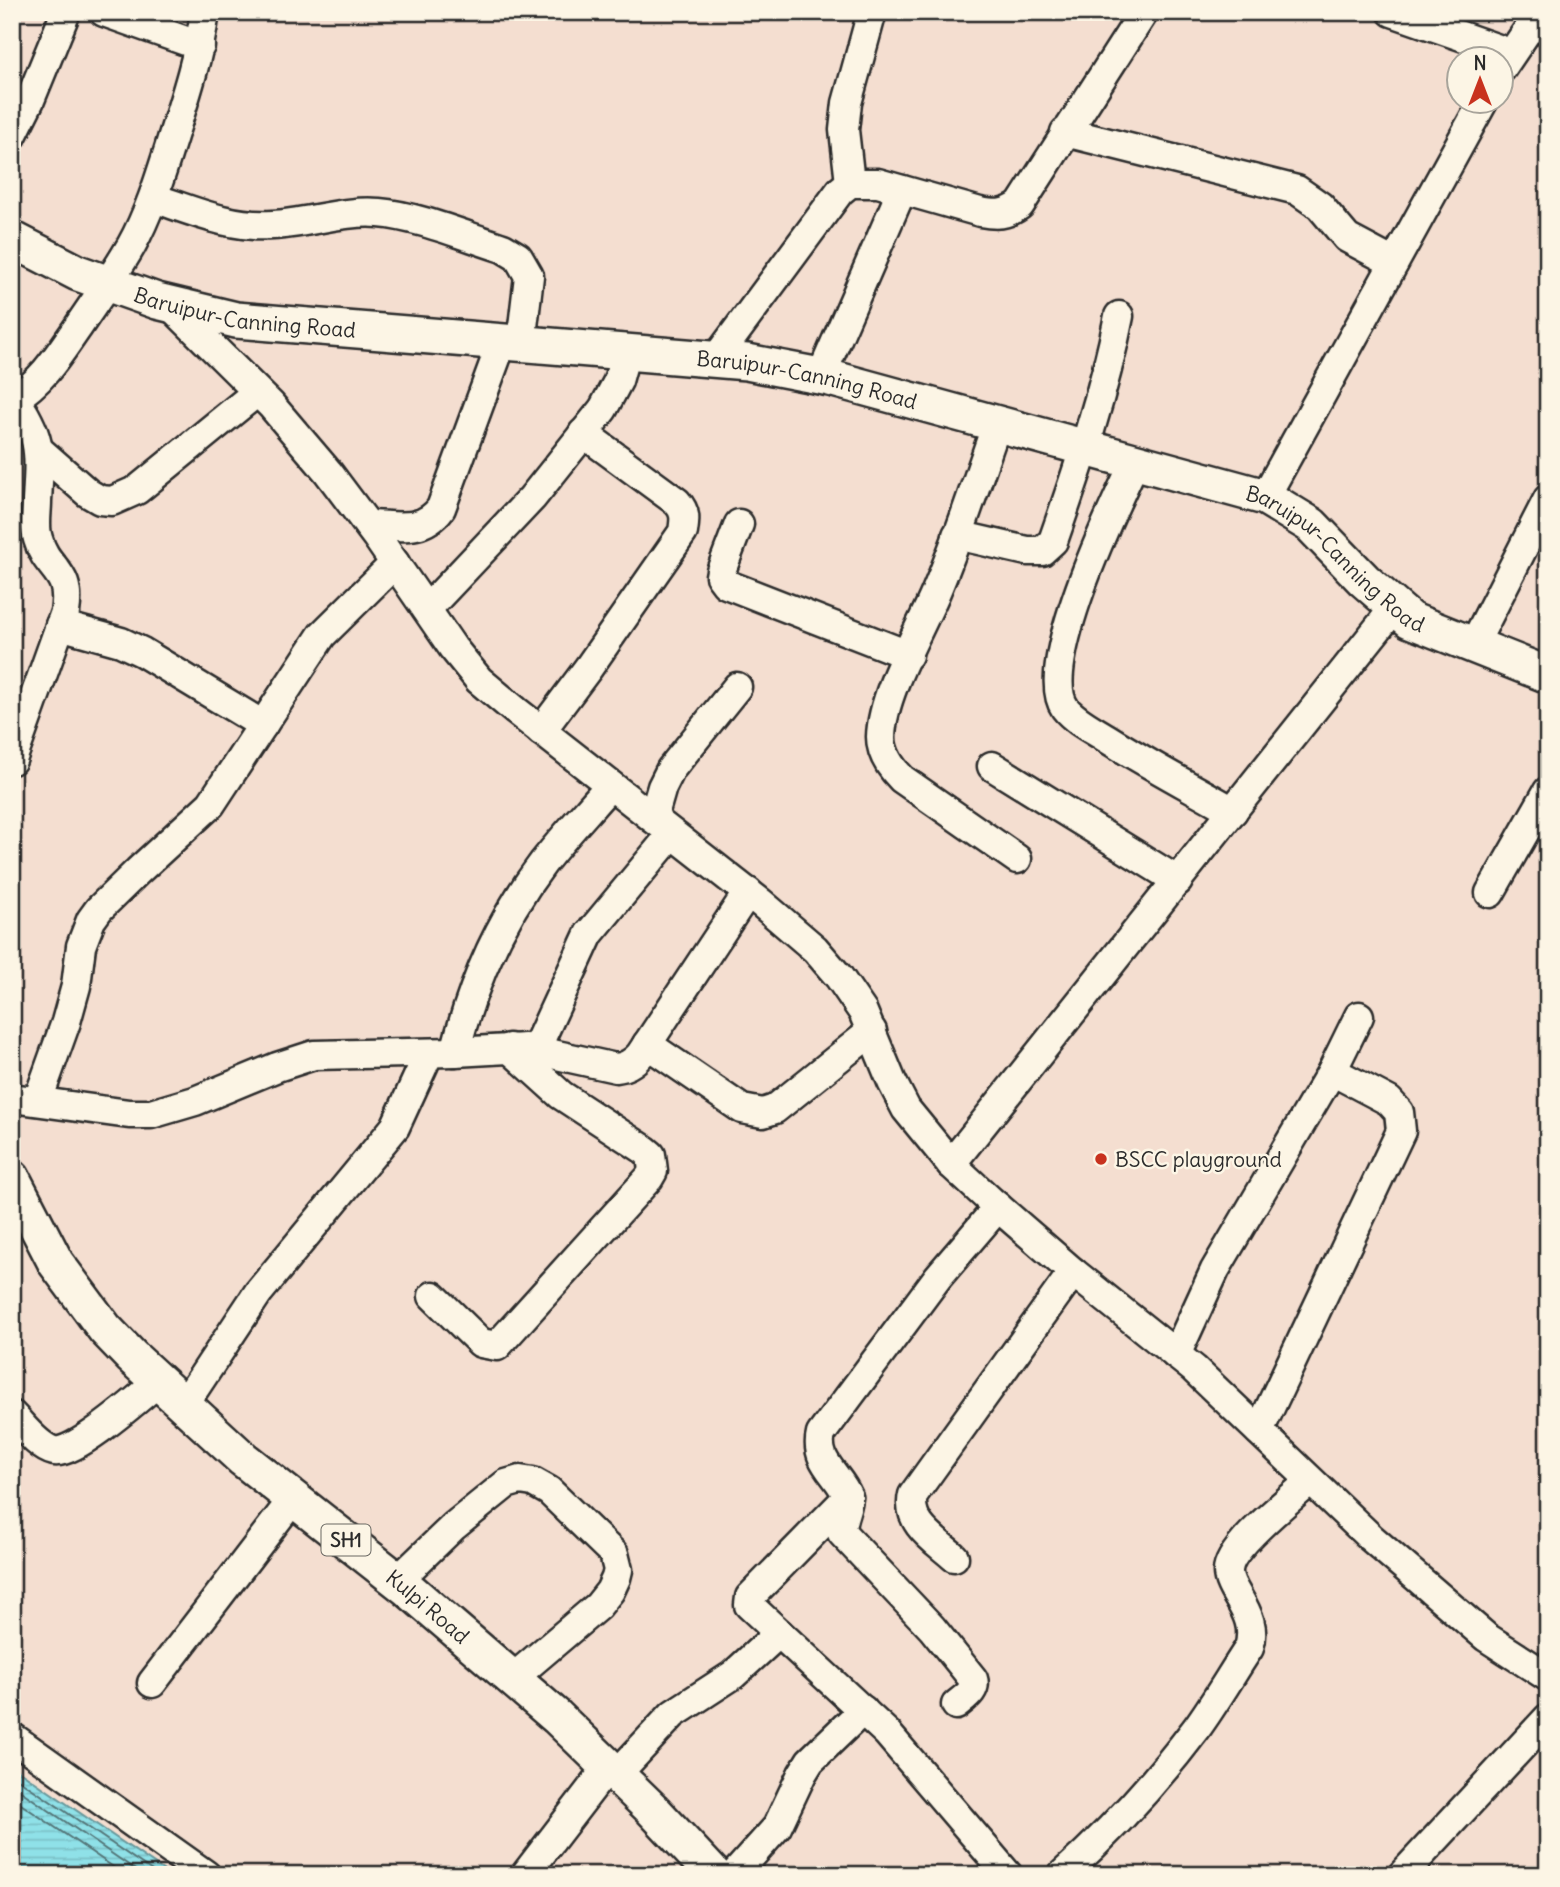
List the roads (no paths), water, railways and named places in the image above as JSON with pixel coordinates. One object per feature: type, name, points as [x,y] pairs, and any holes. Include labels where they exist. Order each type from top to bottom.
[{"type":"main road","name":"Baruipur-Canning Road","points":[[12,239],[78,273],[108,284],[169,304],[236,320],[747,362],[821,376],[1265,497],[1311,525],[1363,580],[1410,620],[1548,675]]},
{"type":"main road","name":"Kulpi Road","points":[[12,1178],[56,1263],[104,1329],[171,1394],[293,1499],[397,1581],[557,1717],[711,1872]]},
{"type":"street","points":[[12,136],[30,100],[66,12]]},
{"type":"street","points":[[104,12],[200,46]]},
{"type":"street","points":[[12,760],[60,625],[67,596],[63,578],[41,548],[36,529],[39,450],[34,428],[14,396],[38,382],[108,284],[131,246],[154,198],[200,46],[205,12]]},
{"type":"street","points":[[850,183],[844,130],[847,103],[872,12]]},
{"type":"street","points":[[715,360],[839,191],[850,183],[878,183],[980,212],[1007,214],[1020,205],[1144,12]]},
{"type":"street","points":[[1392,12],[1469,46]]},
{"type":"street","points":[[1514,49],[1540,12]]},
{"type":"street","points":[[1265,497],[1475,116]]},
{"type":"street","points":[[1065,132],[1297,190],[1320,206],[1347,238],[1394,263]]},
{"type":"street","points":[[821,376],[902,190]]},
{"type":"street","points":[[154,198],[239,224],[272,225],[366,213],[395,215],[503,248],[518,257],[528,276],[512,343],[441,508],[426,523],[416,526],[368,525]]},
{"type":"street","points":[[169,304],[257,392],[328,472],[453,648],[479,680],[748,892],[814,948],[839,977],[863,1012],[906,1109],[951,1164],[1073,1272],[1176,1354],[1370,1537],[1486,1637],[1548,1677]]},
{"type":"street","points":[[957,535],[1027,551],[1042,551],[1052,541],[1086,448],[1107,375],[1119,316]]},
{"type":"street","points":[[427,609],[532,498],[583,433],[610,397],[618,381],[626,352]]},
{"type":"street","points":[[39,450],[88,493],[100,500],[112,501],[137,490],[257,392]]},
{"type":"street","points":[[997,424],[937,591],[889,699],[881,737],[882,750],[902,779],[1017,859]]},
{"type":"street","points":[[541,731],[589,667],[682,532],[685,521],[684,510],[677,502],[583,433]]},
{"type":"street","points":[[1135,461],[1087,571],[1061,649],[1057,673],[1058,693],[1070,714],[1091,729],[1140,760],[1233,811]]},
{"type":"street","points":[[1473,646],[1548,499]]},
{"type":"street","points":[[740,524],[721,571],[720,576],[726,584],[908,655]]},
{"type":"street","points":[[395,563],[330,626],[202,815],[138,871],[91,920],[81,946],[76,986],[66,1022],[25,1099],[129,1114],[151,1114],[195,1101],[277,1067],[314,1055],[523,1049],[622,1068],[634,1061],[647,1044],[748,892]]},
{"type":"street","points":[[951,1164],[1395,607]]},
{"type":"street","points":[[60,625],[121,642],[142,652],[263,725]]},
{"type":"street","points":[[523,1049],[589,934],[662,826],[662,787],[671,769],[737,687]]},
{"type":"street","points":[[992,766],[1178,881]]},
{"type":"street","points":[[12,1415],[43,1445],[51,1451],[61,1452],[171,1394],[395,1127],[462,1023],[494,943],[542,865],[610,785]]},
{"type":"street","points":[[1490,893],[1548,791]]},
{"type":"street","points":[[1176,1354],[1215,1270],[1332,1072],[1359,1016]]},
{"type":"street","points":[[647,1044],[742,1109],[763,1113],[775,1109],[872,1031]]},
{"type":"street","points":[[433,1296],[481,1343],[497,1346],[653,1171],[651,1155],[561,1095],[523,1049]]},
{"type":"street","points":[[1259,1432],[1401,1130],[1399,1112],[1388,1101],[1332,1072]]},
{"type":"street","points":[[956,1705],[971,1692],[975,1684],[973,1679],[932,1628],[842,1533],[848,1497],[823,1461],[819,1447],[821,1434],[938,1277],[998,1207]]},
{"type":"street","points":[[954,1557],[913,1519],[910,1506],[912,1495],[1073,1272]]},
{"type":"street","points":[[397,1581],[454,1526],[506,1484],[520,1480],[533,1482],[549,1491],[614,1554],[617,1578],[598,1606],[512,1679]]},
{"type":"street","points":[[1062,1875],[1146,1791],[1197,1727],[1249,1648],[1252,1626],[1228,1572],[1230,1559],[1251,1534],[1310,1481]]},
{"type":"street","points":[[848,1497],[749,1599],[751,1606],[887,1733],[1007,1875]]},
{"type":"street","points":[[152,1683],[293,1499]]},
{"type":"street","points":[[525,1875],[612,1771],[673,1714],[733,1675],[779,1633]]},
{"type":"street","points":[[711,1872],[777,1827],[810,1762],[863,1710]]},
{"type":"street","points":[[1402,1875],[1548,1718]]},
{"type":"street","points":[[12,1737],[206,1875]]},
{"type":"water","points":[[12,1766],[170,1875],[12,1875]]},
{"type":"place","name":"BSCC playground","points":[[1101,1159]]}]
